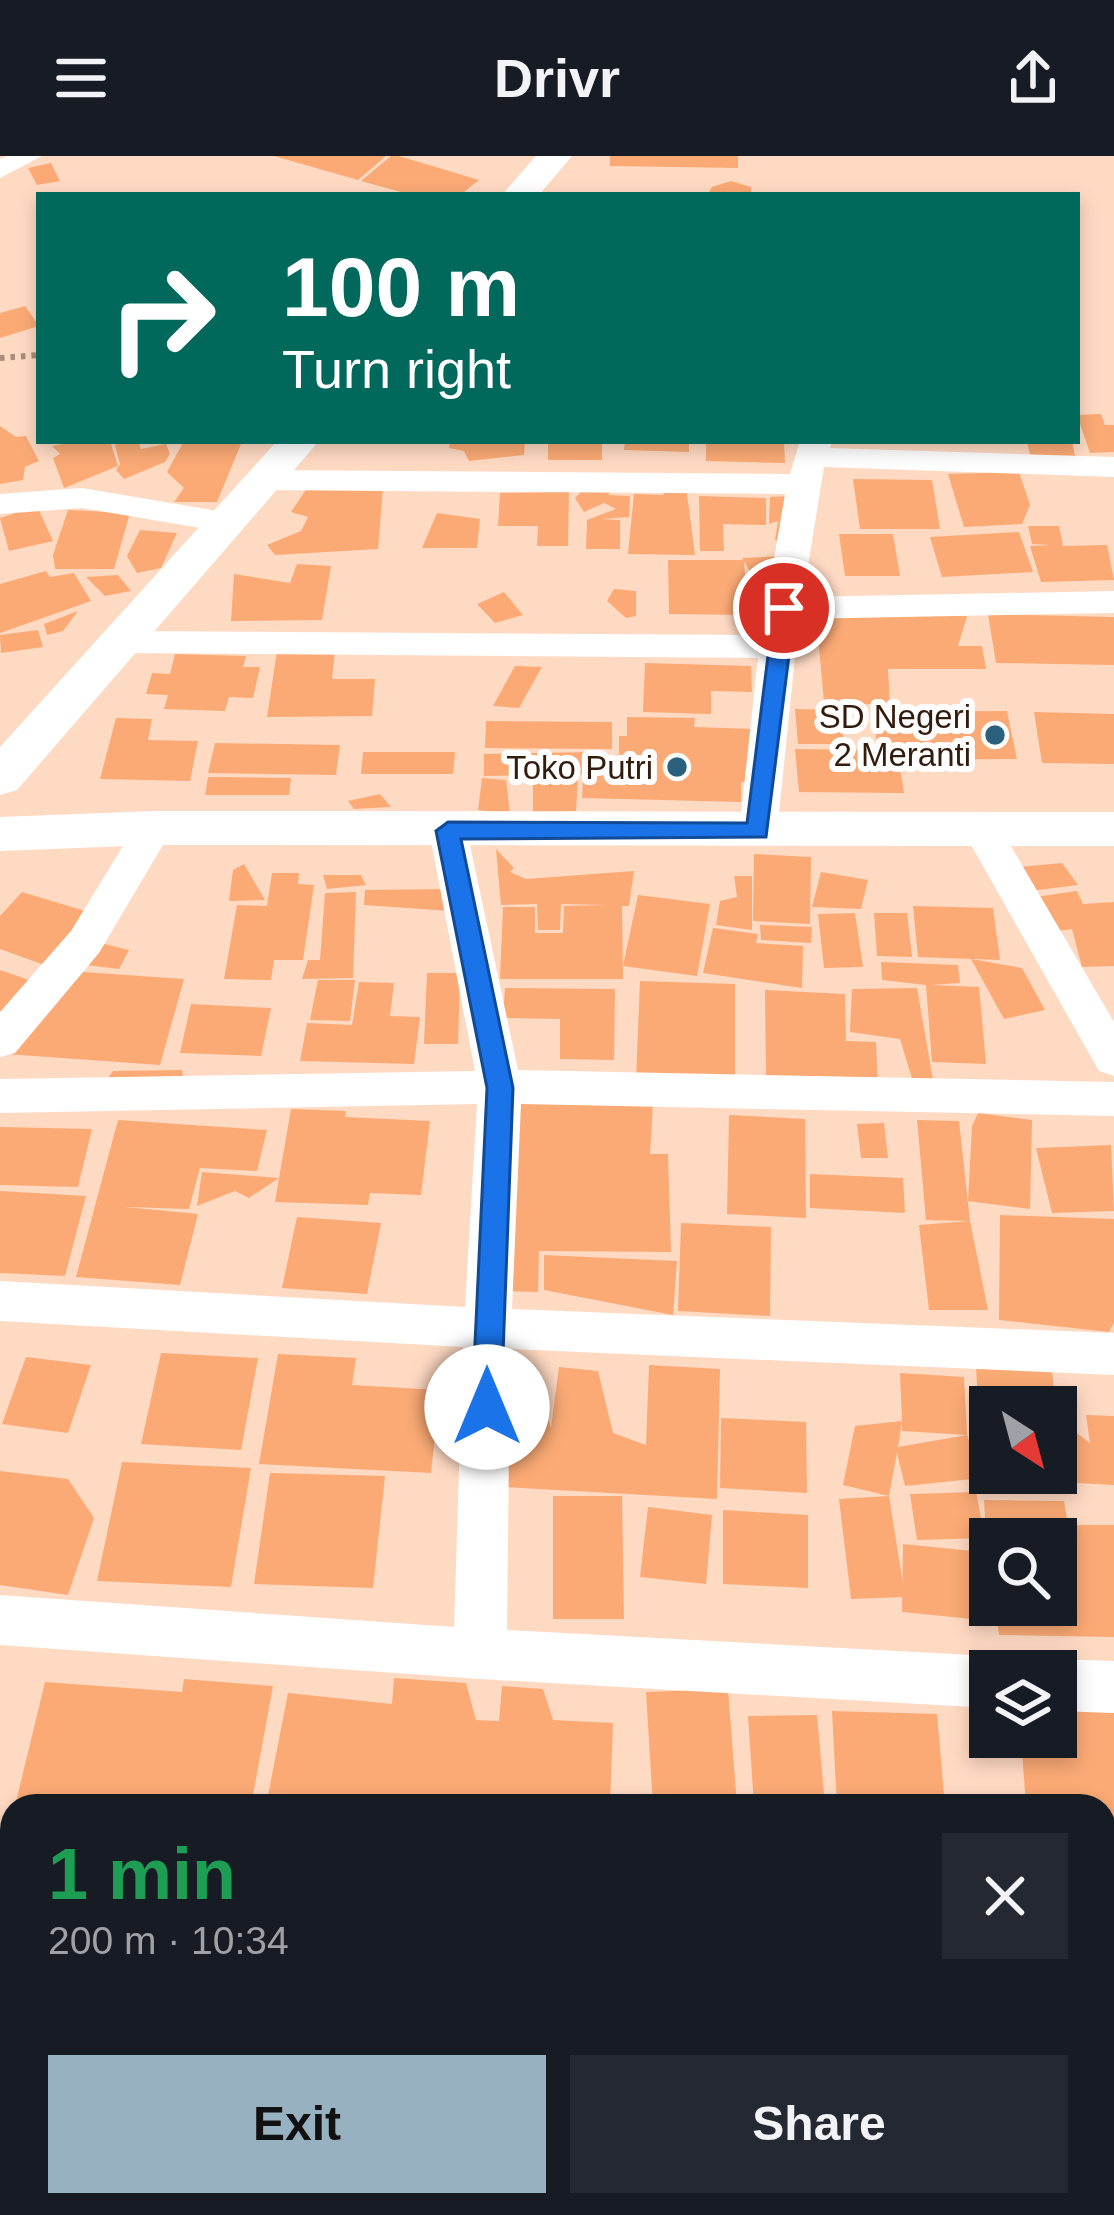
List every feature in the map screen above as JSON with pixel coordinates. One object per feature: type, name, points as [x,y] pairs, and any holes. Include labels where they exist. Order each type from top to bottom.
[{"type":"street","points":[[0,170],[28,156]]},
{"type":"street","points":[[523,192],[555,156]]},
{"type":"street","points":[[0,778],[296,444]]},
{"type":"street","points":[[265,480],[811,460],[1114,467]]},
{"type":"street","points":[[758,832],[777,646],[811,460]]},
{"type":"street","points":[[0,504],[82,498],[224,522]]},
{"type":"street","points":[[784,608],[1114,602]]},
{"type":"street","points":[[117,642],[777,646]]},
{"type":"street","points":[[0,1041],[86,942],[154,828]]},
{"type":"street","points":[[0,834],[154,828],[1114,829]]},
{"type":"street","points":[[981,829],[1114,1059]]},
{"type":"street","points":[[448,831],[500,1088],[487,1328],[481,1654]]},
{"type":"street","points":[[0,1096],[500,1088],[1114,1099]]},
{"type":"street","points":[[0,1301],[487,1328],[1114,1354]]},
{"type":"street","points":[[0,1620],[481,1654],[969,1681]]},
{"type":"street","points":[[1077,1685],[1114,1687]]},
{"type":"path","points":[[0,358],[36,355]]},
{"type":"building","points":[[274,156],[386,156],[358,180]]},
{"type":"building","points":[[391,156],[479,180],[464,192],[401,192],[361,181]]},
{"type":"building","points":[[610,156],[738,156],[738,168],[610,166]]},
{"type":"building","points":[[51,163],[60,181],[37,185],[28,168]]},
{"type":"building","points":[[731,181],[751,187],[752,192],[709,192]]},
{"type":"building","points":[[25,306],[36,327],[0,338],[0,313]]},
{"type":"building","points":[[1101,414],[1105,425],[1114,425],[1114,452],[1090,453],[1080,415]]},
{"type":"building","points":[[0,426],[16,437],[26,436],[39,461],[25,467],[23,480],[0,484]]},
{"type":"building","points":[[111,444],[118,466],[64,488],[53,458],[60,454],[52,446]]},
{"type":"building","points":[[139,444],[141,449],[166,444],[170,454],[165,462],[124,479],[116,470],[120,464],[115,445]]},
{"type":"building","points":[[182,444],[241,444],[217,502],[174,502],[184,488],[167,472]]},
{"type":"building","points":[[450,444],[525,444],[524,455],[469,461],[464,451],[449,448]]},
{"type":"building","points":[[548,444],[602,444],[602,460],[548,460]]},
{"type":"building","points":[[625,444],[689,444],[689,452],[624,450]]},
{"type":"building","points":[[706,444],[784,444],[785,463],[706,461]]},
{"type":"building","points":[[1028,444],[1073,444],[1075,456],[1030,455]]},
{"type":"building","points":[[1019,472],[1030,505],[1022,524],[964,527],[948,474]]},
{"type":"building","points":[[853,479],[932,480],[940,529],[860,529]]},
{"type":"building","points":[[677,484],[687,494],[695,555],[628,554],[634,494],[664,495],[660,485]]},
{"type":"building","points":[[309,485],[383,487],[378,549],[275,555],[267,545],[301,531],[308,517],[291,512]]},
{"type":"building","points":[[609,486],[609,495],[630,496],[629,517],[601,519],[620,520],[620,549],[586,549],[587,520],[616,509],[604,503],[584,512],[575,498],[584,489]]},
{"type":"building","points":[[569,492],[568,546],[537,546],[538,526],[498,526],[500,493]]},
{"type":"building","points":[[699,496],[766,498],[766,525],[723,524],[724,551],[700,551]]},
{"type":"building","points":[[790,496],[784,542],[775,540],[778,521],[769,524],[770,497]]},
{"type":"building","points":[[37,506],[53,541],[9,551],[0,518]]},
{"type":"building","points":[[68,510],[130,513],[114,569],[55,569],[53,555]]},
{"type":"building","points":[[437,513],[480,519],[477,548],[422,548]]},
{"type":"building","points":[[1028,526],[1059,526],[1063,546],[1107,545],[1114,580],[1041,582],[1030,546],[1050,545],[1032,544]]},
{"type":"building","points":[[140,530],[177,533],[161,568],[137,573],[127,556]]},
{"type":"building","points":[[1019,532],[1033,572],[942,577],[930,537]]},
{"type":"building","points":[[839,534],[893,534],[900,576],[845,576]]},
{"type":"building","points":[[782,556],[777,569],[754,578],[742,558]]},
{"type":"building","points":[[668,560],[744,560],[748,615],[669,614]]},
{"type":"building","points":[[297,564],[331,566],[322,620],[231,621],[234,574],[290,583]]},
{"type":"building","points":[[46,571],[50,577],[74,573],[91,601],[0,633],[0,584]]},
{"type":"building","points":[[118,575],[131,591],[105,596],[86,577]]},
{"type":"building","points":[[614,589],[636,591],[636,616],[626,618],[607,601]]},
{"type":"building","points":[[504,592],[523,615],[495,623],[477,604]]},
{"type":"building","points":[[78,611],[63,631],[47,635],[44,624]]},
{"type":"building","points":[[816,613],[967,616],[958,646],[982,646],[986,669],[888,669],[890,705],[824,703]]},
{"type":"building","points":[[988,614],[1114,617],[1114,665],[996,663]]},
{"type":"building","points":[[38,630],[43,647],[1,653],[0,635]]},
{"type":"building","points":[[335,650],[332,679],[375,679],[372,716],[267,717],[277,651]]},
{"type":"building","points":[[175,654],[246,656],[243,667],[260,667],[253,698],[229,697],[225,711],[164,709],[168,695],[146,694],[152,673],[170,674]]},
{"type":"building","points":[[645,663],[751,666],[752,692],[711,691],[711,714],[643,712]]},
{"type":"building","points":[[515,666],[542,667],[519,708],[493,706]]},
{"type":"building","points":[[795,709],[841,710],[844,744],[798,744]]},
{"type":"building","points":[[1007,711],[1017,759],[880,760],[872,712]]},
{"type":"building","points":[[1034,712],[1114,714],[1114,764],[1042,763]]},
{"type":"building","name":"Toko Putri","points":[[627,717],[695,718],[694,727],[756,729],[757,782],[741,782],[741,802],[582,798],[583,776],[596,776],[598,757],[619,758],[619,736],[627,736]]},
{"type":"building","points":[[116,718],[152,719],[148,740],[198,741],[190,781],[100,779]]},
{"type":"building","points":[[486,721],[612,722],[612,749],[485,748]]},
{"type":"building","points":[[215,743],[340,745],[336,775],[208,773]]},
{"type":"building","points":[[795,749],[872,750],[874,767],[900,768],[904,793],[799,792]]},
{"type":"building","points":[[363,752],[455,752],[453,774],[361,774]]},
{"type":"building","points":[[593,752],[594,774],[484,776],[484,754]]},
{"type":"building","points":[[208,777],[291,778],[289,795],[205,795]]},
{"type":"building","points":[[482,778],[506,780],[510,814],[478,810]]},
{"type":"building","points":[[578,778],[576,811],[533,813],[533,782]]},
{"type":"building","points":[[380,794],[391,807],[354,809],[348,801]]},
{"type":"building","points":[[496,849],[514,868],[510,872],[526,879],[634,871],[629,906],[622,906],[623,979],[500,979],[503,907],[535,907],[535,933],[563,933],[564,906],[607,905],[561,904],[560,930],[538,930],[537,904],[501,905]]},
{"type":"building","points":[[754,854],[811,857],[810,924],[753,921]]},
{"type":"building","points":[[1062,863],[1078,885],[1022,892],[1009,868]]},
{"type":"building","points":[[244,864],[265,900],[229,901],[233,870]]},
{"type":"building","points":[[821,872],[868,880],[861,909],[812,907]]},
{"type":"building","points":[[272,873],[299,873],[298,884],[314,885],[303,960],[274,960],[271,980],[224,979],[237,905],[267,906]]},
{"type":"building","points":[[323,875],[361,875],[366,885],[327,889]]},
{"type":"building","points":[[734,876],[752,876],[752,930],[716,925],[720,901],[737,897]]},
{"type":"building","points":[[451,889],[450,911],[364,905],[365,890]]},
{"type":"building","points":[[1077,891],[1083,904],[1114,902],[1114,966],[1082,967],[1072,929],[1044,933],[1028,898]]},
{"type":"building","points":[[22,892],[85,911],[50,967],[0,949],[0,916]]},
{"type":"building","points":[[356,892],[353,978],[302,979],[308,960],[320,960],[325,893]]},
{"type":"building","points":[[638,895],[710,904],[697,976],[623,966]]},
{"type":"building","points":[[913,906],[993,908],[1000,960],[918,957]]},
{"type":"building","points":[[855,913],[863,967],[824,968],[818,914]]},
{"type":"building","points":[[874,913],[907,913],[912,957],[877,956]]},
{"type":"building","points":[[760,925],[812,927],[811,943],[761,940]]},
{"type":"building","points":[[713,928],[758,934],[756,943],[803,946],[802,988],[703,973]]},
{"type":"building","points":[[100,943],[129,950],[119,969],[86,965]]},
{"type":"building","points":[[971,959],[1022,968],[1045,1010],[1004,1019]]},
{"type":"building","points":[[881,962],[958,965],[960,983],[931,985],[979,987],[986,1064],[932,1062],[926,985],[882,980]]},
{"type":"building","points":[[0,970],[29,980],[0,1017]]},
{"type":"building","points":[[69,971],[184,979],[160,1065],[6,1054]]},
{"type":"building","points":[[427,973],[460,973],[458,1044],[424,1044]]},
{"type":"building","points":[[318,980],[355,980],[350,1021],[310,1020]]},
{"type":"building","points":[[640,981],[735,984],[735,1084],[636,1080]]},
{"type":"building","points":[[359,982],[394,983],[390,1016],[420,1017],[414,1064],[300,1061],[307,1023],[352,1025]]},
{"type":"building","points":[[505,988],[615,989],[614,1060],[560,1059],[560,1019],[503,1018]]},
{"type":"building","points":[[917,988],[933,1080],[914,1085],[900,1039],[850,1032],[852,989]]},
{"type":"building","points":[[765,990],[845,994],[846,1041],[876,1042],[878,1088],[766,1076]]},
{"type":"building","points":[[191,1004],[271,1008],[261,1056],[180,1053]]},
{"type":"building","points":[[182,1070],[184,1088],[102,1087],[113,1071]]},
{"type":"building","points":[[506,1096],[653,1103],[650,1154],[668,1154],[671,1252],[539,1251],[538,1292],[495,1291]]},
{"type":"building","points":[[291,1109],[430,1121],[421,1195],[370,1193],[368,1205],[275,1202]]},
{"type":"building","points":[[978,1113],[1032,1120],[1030,1209],[968,1201],[972,1126]]},
{"type":"building","points":[[729,1115],[805,1119],[806,1218],[727,1214]]},
{"type":"building","points":[[118,1120],[267,1130],[257,1171],[200,1168],[189,1209],[125,1207],[198,1214],[180,1285],[76,1277]]},
{"type":"building","points":[[917,1120],[959,1121],[970,1221],[926,1220]]},
{"type":"building","points":[[884,1123],[888,1158],[861,1158],[857,1124]]},
{"type":"building","points":[[0,1127],[92,1129],[78,1187],[0,1185]]},
{"type":"building","points":[[1111,1145],[1114,1211],[1052,1213],[1036,1148]]},
{"type":"building","points":[[202,1172],[279,1178],[249,1198],[235,1191],[197,1206]]},
{"type":"building","points":[[810,1174],[903,1178],[905,1213],[810,1208]]},
{"type":"building","points":[[0,1191],[86,1196],[65,1276],[0,1273]]},
{"type":"building","points":[[1000,1215],[1114,1219],[1114,1323],[1109,1332],[999,1320]]},
{"type":"building","points":[[297,1217],[381,1223],[367,1294],[282,1288]]},
{"type":"building","points":[[970,1221],[988,1310],[929,1310],[919,1225]]},
{"type":"building","points":[[681,1223],[771,1227],[770,1316],[678,1311]]},
{"type":"building","points":[[544,1255],[677,1261],[673,1315],[544,1290]]},
{"type":"building","points":[[161,1353],[258,1358],[241,1450],[141,1444]]},
{"type":"building","points":[[278,1354],[356,1358],[352,1385],[440,1390],[431,1473],[259,1464]]},
{"type":"building","points":[[26,1357],[91,1365],[68,1433],[2,1424]]},
{"type":"building","points":[[499,1363],[531,1366],[551,1428],[559,1367],[598,1371],[613,1433],[646,1445],[649,1365],[720,1369],[717,1499],[486,1486]]},
{"type":"building","points":[[976,1367],[1052,1371],[1054,1386],[977,1386]]},
{"type":"building","points":[[900,1373],[964,1377],[967,1435],[902,1431]]},
{"type":"building","points":[[1086,1415],[1114,1416],[1114,1485],[1077,1483],[1077,1433],[1090,1443]]},
{"type":"building","points":[[721,1418],[806,1422],[807,1493],[720,1488]]},
{"type":"building","points":[[902,1421],[898,1447],[967,1435],[969,1479],[905,1486],[897,1453],[889,1496],[843,1485],[855,1426]]},
{"type":"building","points":[[122,1462],[251,1468],[231,1587],[97,1581]]},
{"type":"building","points":[[0,1471],[68,1479],[94,1518],[68,1595],[0,1585]]},
{"type":"building","points":[[270,1473],[385,1476],[373,1588],[254,1584]]},
{"type":"building","points":[[910,1494],[976,1494],[981,1518],[969,1518],[969,1538],[917,1540]]},
{"type":"building","points":[[553,1496],[622,1496],[624,1619],[553,1619]]},
{"type":"building","points":[[889,1496],[905,1597],[851,1599],[839,1499]]},
{"type":"building","points":[[984,1500],[1064,1501],[1067,1518],[985,1518]]},
{"type":"building","points":[[648,1507],[712,1515],[706,1584],[640,1577]]},
{"type":"building","points":[[723,1510],[808,1515],[808,1588],[723,1584]]},
{"type":"building","points":[[1077,1525],[1114,1525],[1114,1637],[999,1635],[998,1626],[1077,1626]]},
{"type":"building","points":[[903,1544],[969,1551],[969,1619],[902,1612]]},
{"type":"building","points":[[394,1678],[466,1683],[476,1720],[499,1721],[502,1686],[543,1689],[553,1720],[613,1723],[610,1794],[268,1794],[288,1693],[392,1704]]},
{"type":"building","points":[[184,1679],[273,1686],[253,1794],[18,1794],[45,1682],[182,1692]]},
{"type":"building","points":[[728,1689],[736,1794],[652,1794],[646,1692]]},
{"type":"building","points":[[1077,1709],[1114,1711],[1114,1794],[1025,1794],[1023,1758],[1077,1758]]},
{"type":"building","points":[[832,1711],[937,1714],[944,1794],[836,1794]]},
{"type":"building","points":[[817,1715],[824,1794],[753,1794],[748,1716]]},
{"type":"place","name":"SD Negeri 2 Meranti","points":[[995,735]]},
{"type":"place","name":"Toko Putri","points":[[677,767]]},
{"type":"route","points":[[487,1407],[500,1088],[448,831],[758,832],[784,608]]}]
